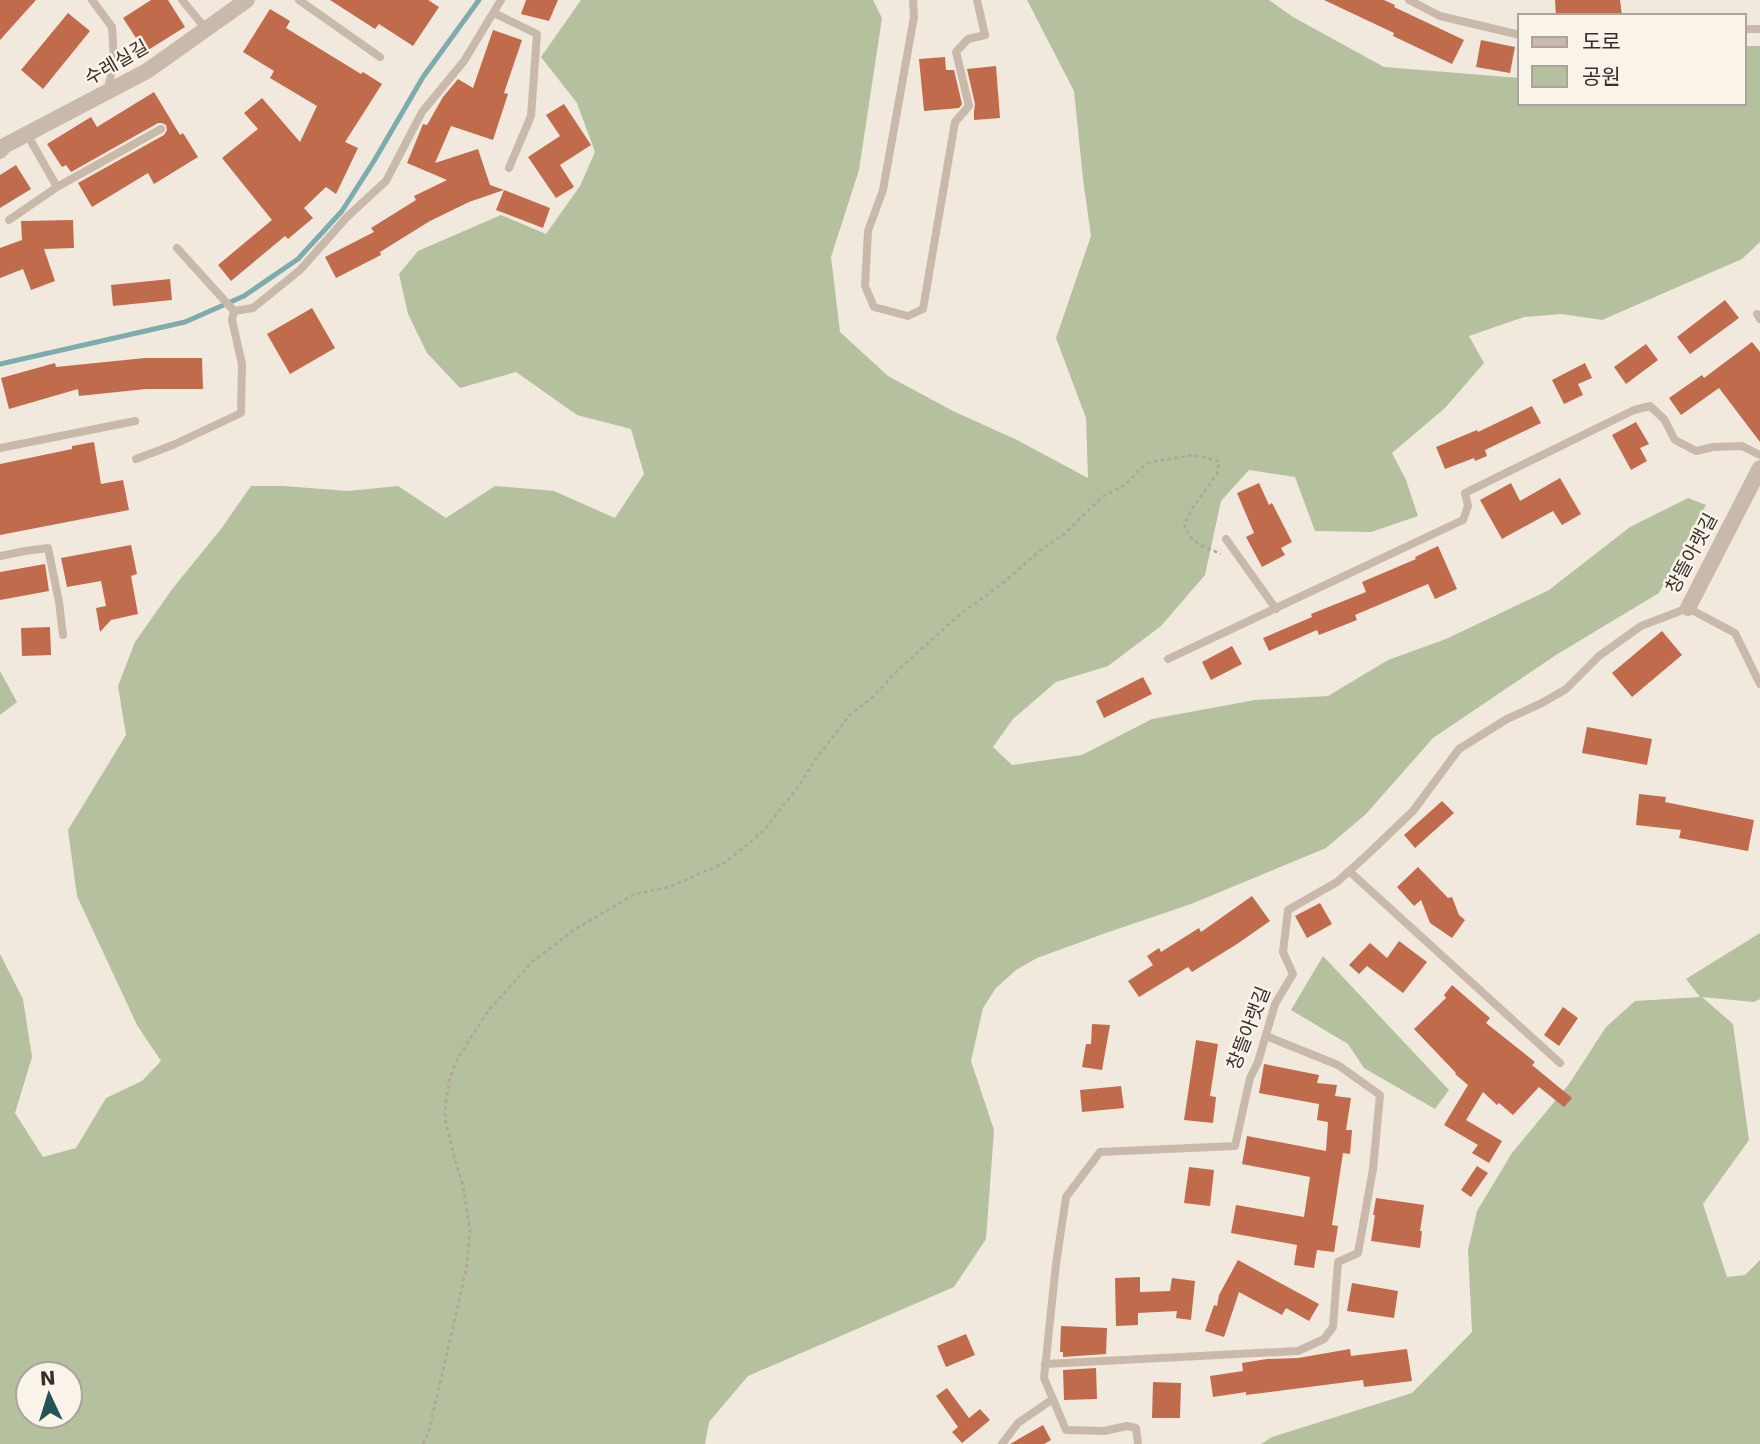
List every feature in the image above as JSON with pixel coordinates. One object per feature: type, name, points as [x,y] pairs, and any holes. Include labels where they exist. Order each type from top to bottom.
[{"type":"street","name":"수레실길","points":[[0,151],[4,146],[148,71],[247,0]]},
{"type":"street","name":"창뜰아랫길","points":[[1688,608],[1760,468]]},
{"type":"lane","points":[[92,0],[112,27],[114,61],[107,92]]},
{"type":"lane","points":[[182,0],[206,29]]},
{"type":"lane","points":[[299,0],[380,57]]},
{"type":"lane","points":[[233,311],[253,308],[300,270],[347,218],[386,181],[422,112],[464,61],[501,0]]},
{"type":"lane","points":[[913,0],[914,16],[883,190],[868,231],[864,286],[874,307],[908,316],[923,309],[955,122],[969,106],[956,52],[968,39],[985,35],[976,0]]},
{"type":"lane","points":[[1409,0],[1440,16],[1518,35]]},
{"type":"lane","points":[[494,13],[537,34],[531,116],[509,168]]},
{"type":"lane","points":[[9,220],[57,187],[161,129]]},
{"type":"lane","points":[[27,134],[57,187]]},
{"type":"lane","points":[[136,459],[242,413],[242,364],[232,320],[233,311],[177,248]]},
{"type":"lane","points":[[1168,659],[1463,520],[1468,506],[1465,493],[1634,410],[1650,406],[1664,419],[1675,440],[1696,451],[1713,447],[1742,446],[1760,454]]},
{"type":"lane","points":[[0,448],[135,421]]},
{"type":"lane","points":[[1226,539],[1276,608]]},
{"type":"lane","points":[[0,556],[48,548],[63,635]]},
{"type":"lane","points":[[1688,608],[1735,633],[1760,684]]},
{"type":"lane","name":"창뜰아랫길","points":[[1138,1444],[1136,1429],[1126,1426],[1104,1431],[1066,1430],[1044,1378],[1066,1197],[1100,1152],[1235,1146],[1250,1078],[1258,1062],[1275,1004],[1293,974],[1283,952],[1288,911],[1337,882],[1413,811],[1459,749],[1507,719],[1566,689],[1599,656],[1641,626],[1688,608]]},
{"type":"lane","points":[[1349,871],[1560,1063]]},
{"type":"lane","points":[[1045,1364],[1298,1351],[1324,1339],[1334,1327],[1338,1262],[1358,1253],[1373,1169],[1380,1095],[1338,1065],[1266,1036]]},
{"type":"lane","points":[[1002,1444],[1018,1423],[1053,1399]]},
{"type":"path","points":[[424,1444],[464,1281],[470,1230],[463,1185],[446,1118],[450,1077],[458,1058],[488,1012],[526,968],[574,930],[635,894],[668,887],[724,863],[765,829],[850,715],[874,696],[897,671],[958,616],[1064,534],[1102,497],[1125,485],[1141,468],[1150,463],[1194,455],[1219,461],[1217,474],[1184,524],[1193,541],[1243,563]]},
{"type":"green space","points":[[581,0],[873,0],[882,18],[859,170],[831,257],[840,332],[888,376],[1088,478],[1086,418],[1056,338],[1091,236],[1074,91],[1027,0],[1269,0],[1293,17],[1384,67],[1518,78],[1518,105],[1746,105],[1746,46],[1760,46],[1760,242],[1742,259],[1602,320],[1562,314],[1524,317],[1469,336],[1484,363],[1445,408],[1392,453],[1406,480],[1418,516],[1371,532],[1315,531],[1295,477],[1249,470],[1221,501],[1205,575],[1161,626],[1108,666],[1056,682],[1013,719],[993,747],[1012,765],[1082,755],[1152,719],[1255,700],[1328,696],[1388,660],[1446,639],[1549,590],[1630,527],[1688,498],[1706,505],[1659,593],[1556,655],[1433,738],[1366,814],[1326,848],[1191,904],[1037,958],[1016,970],[996,988],[983,1008],[971,1061],[994,1130],[986,1239],[954,1287],[748,1376],[709,1422],[705,1444],[0,1444],[0,954],[23,999],[32,1057],[15,1113],[43,1157],[76,1148],[106,1098],[142,1081],[161,1061],[137,1025],[77,896],[68,830],[126,735],[118,686],[135,642],[251,486],[348,491],[398,486],[446,518],[495,486],[554,491],[615,518],[644,474],[631,429],[577,415],[516,372],[460,388],[427,353],[408,314],[399,274],[418,251],[501,215],[546,234],[580,186],[595,152],[577,103],[541,57]]},
{"type":"green space","points":[[0,671],[17,702],[0,715]]},
{"type":"green space","points":[[1760,933],[1760,999],[1754,1002],[1702,997],[1733,1024],[1749,1140],[1703,1204],[1727,1277],[1745,1275],[1760,1260],[1760,1444],[1261,1444],[1272,1437],[1412,1393],[1472,1332],[1468,1250],[1477,1211],[1512,1153],[1569,1084],[1606,1027],[1635,1001],[1700,997],[1686,979]]},
{"type":"green space","points":[[1323,956],[1449,1090],[1435,1109],[1364,1068],[1348,1044],[1291,1010]]},
{"type":"building","points":[[0,0],[36,0],[0,40]]},
{"type":"building","points":[[151,0],[168,0],[185,27],[145,52],[123,18]]},
{"type":"building","points":[[330,0],[428,0],[439,7],[413,46],[379,24],[375,29]]},
{"type":"building","points":[[526,0],[558,0],[549,21],[521,14]]},
{"type":"building","points":[[1324,0],[1384,0],[1464,40],[1452,64]]},
{"type":"building","points":[[1555,0],[1620,0],[1622,14],[1556,14]]},
{"type":"building","points":[[270,9],[290,21],[286,28],[382,84],[345,142],[358,148],[336,194],[326,187],[304,208],[313,218],[288,239],[285,236],[231,281],[218,265],[272,220],[222,158],[258,129],[244,113],[262,98],[300,142],[317,106],[270,78],[274,71],[243,52]]},
{"type":"building","points":[[68,13],[90,31],[43,89],[21,70]]},
{"type":"building","points":[[493,30],[522,40],[504,93],[508,94],[493,140],[451,126],[435,163],[478,149],[490,185],[504,190],[469,202],[430,221],[380,252],[381,255],[336,278],[325,257],[374,232],[371,228],[416,200],[414,196],[447,180],[407,163],[423,124],[427,125],[443,97],[458,79],[473,88]]},
{"type":"building","points":[[1481,40],[1515,47],[1510,73],[1476,67]]},
{"type":"building","points":[[945,57],[946,70],[954,70],[962,104],[959,108],[924,111],[919,59]]},
{"type":"building","points":[[996,66],[1000,118],[974,120],[975,104],[967,69]]},
{"type":"building","points":[[154,92],[180,135],[183,133],[198,157],[154,184],[148,173],[92,207],[78,183],[164,135],[166,125],[158,123],[71,172],[66,165],[62,167],[47,144],[91,117],[97,127]]},
{"type":"building","points":[[564,104],[591,145],[560,165],[574,187],[556,198],[528,157],[560,136],[546,115]]},
{"type":"building","points":[[16,165],[31,189],[0,208],[0,175]]},
{"type":"building","points":[[504,190],[550,208],[543,228],[496,210]]},
{"type":"building","points":[[73,220],[74,248],[44,249],[55,281],[31,290],[23,269],[0,278],[0,248],[22,240],[21,221]]},
{"type":"building","points":[[170,279],[172,300],[113,306],[111,285]]},
{"type":"building","points":[[1725,300],[1739,318],[1690,354],[1677,337]]},
{"type":"building","points":[[312,308],[335,348],[290,374],[267,334]]},
{"type":"building","points":[[1752,342],[1760,352],[1760,442],[1719,388],[1681,415],[1669,398],[1702,375],[1704,378]]},
{"type":"building","points":[[1646,344],[1658,360],[1626,384],[1614,367]]},
{"type":"building","points":[[145,358],[202,358],[203,389],[146,389],[79,396],[78,389],[9,409],[1,378],[55,363],[56,367]]},
{"type":"building","points":[[1585,363],[1592,378],[1578,384],[1583,395],[1564,404],[1552,380]]},
{"type":"building","points":[[1532,406],[1541,423],[1485,450],[1487,456],[1445,469],[1436,447],[1477,430],[1478,432]]},
{"type":"building","points":[[1636,422],[1649,444],[1640,448],[1647,461],[1631,470],[1612,435]]},
{"type":"building","points":[[94,442],[101,484],[123,480],[129,510],[0,535],[0,464]]},
{"type":"building","points":[[1560,478],[1581,514],[1562,525],[1553,511],[1502,539],[1480,500],[1511,483],[1520,501]]},
{"type":"building","points":[[1259,483],[1292,542],[1281,548],[1285,555],[1262,567],[1246,537],[1254,533],[1237,493]]},
{"type":"building","points":[[131,545],[137,574],[131,576],[138,614],[111,620],[100,632],[96,608],[106,606],[101,581],[67,587],[61,558]]},
{"type":"building","points":[[1438,546],[1457,589],[1435,599],[1428,584],[1355,615],[1357,620],[1319,635],[1317,630],[1269,651],[1263,638],[1312,617],[1311,614],[1366,592],[1362,582],[1416,559],[1415,557]]},
{"type":"building","points":[[45,564],[49,591],[0,600],[0,572]]},
{"type":"building","points":[[50,627],[51,655],[22,656],[21,628]]},
{"type":"building","points":[[1662,631],[1682,655],[1632,697],[1612,673]]},
{"type":"building","points":[[1232,646],[1242,664],[1211,680],[1202,662]]},
{"type":"building","points":[[1143,677],[1152,694],[1104,718],[1096,701]]},
{"type":"building","points":[[1587,727],[1652,739],[1647,765],[1582,753]]},
{"type":"building","points":[[1639,794],[1666,797],[1665,802],[1754,820],[1748,851],[1679,838],[1681,830],[1636,825]]},
{"type":"building","points":[[1442,801],[1454,813],[1415,848],[1404,835]]},
{"type":"building","points":[[1418,867],[1448,898],[1452,897],[1459,915],[1465,920],[1452,938],[1430,923],[1421,900],[1414,906],[1397,887]]},
{"type":"building","points":[[1252,896],[1270,921],[1192,972],[1188,967],[1139,997],[1128,981],[1153,965],[1147,956],[1159,948],[1161,952],[1199,928],[1201,932]]},
{"type":"building","points":[[1320,903],[1332,924],[1307,938],[1295,916]]},
{"type":"building","points":[[1399,941],[1427,962],[1403,993],[1367,966],[1359,974],[1349,965],[1370,943],[1387,958]]},
{"type":"building","points":[[1452,985],[1490,1018],[1486,1023],[1535,1062],[1532,1065],[1572,1098],[1564,1107],[1539,1087],[1513,1115],[1483,1092],[1466,1120],[1502,1141],[1489,1163],[1472,1153],[1478,1145],[1444,1125],[1468,1085],[1414,1029],[1446,998],[1444,995]]},
{"type":"building","points":[[1563,1007],[1578,1018],[1559,1046],[1544,1035]]},
{"type":"building","points":[[1092,1024],[1110,1025],[1102,1070],[1082,1067],[1086,1044],[1091,1044]]},
{"type":"building","points":[[1196,1040],[1218,1044],[1210,1096],[1216,1097],[1213,1123],[1184,1120]]},
{"type":"building","points":[[1264,1064],[1319,1075],[1317,1083],[1337,1085],[1335,1096],[1351,1098],[1346,1130],[1352,1130],[1350,1154],[1343,1153],[1332,1225],[1338,1226],[1334,1252],[1317,1250],[1314,1268],[1294,1265],[1297,1245],[1231,1233],[1236,1205],[1304,1217],[1310,1177],[1242,1164],[1247,1136],[1326,1151],[1328,1122],[1317,1120],[1319,1104],[1259,1093]]},
{"type":"building","points":[[1121,1086],[1124,1108],[1082,1112],[1080,1090]]},
{"type":"building","points":[[1477,1166],[1488,1173],[1471,1197],[1461,1190]]},
{"type":"building","points":[[1189,1167],[1214,1170],[1210,1206],[1184,1203]]},
{"type":"building","points":[[1376,1198],[1424,1205],[1420,1248],[1371,1241]]},
{"type":"building","points":[[1238,1260],[1319,1304],[1309,1321],[1286,1308],[1282,1315],[1239,1292],[1224,1337],[1205,1331],[1214,1305],[1217,1306],[1219,1295]]},
{"type":"building","points":[[1140,1277],[1140,1292],[1170,1291],[1172,1278],[1195,1281],[1191,1320],[1176,1318],[1177,1311],[1138,1313],[1138,1325],[1116,1326],[1115,1278]]},
{"type":"building","points":[[1352,1283],[1398,1291],[1394,1318],[1347,1311]]},
{"type":"building","points":[[1061,1326],[1107,1328],[1106,1354],[1063,1357],[1063,1352],[1060,1352]]},
{"type":"building","points":[[966,1334],[975,1355],[946,1367],[937,1346]]},
{"type":"building","points":[[1350,1349],[1351,1356],[1407,1349],[1412,1381],[1364,1387],[1363,1380],[1213,1397],[1210,1376],[1243,1371],[1242,1363],[1298,1358]]},
{"type":"building","points":[[1096,1368],[1097,1399],[1064,1400],[1063,1370]]},
{"type":"building","points":[[1153,1382],[1181,1383],[1180,1418],[1152,1418]]},
{"type":"building","points":[[947,1388],[969,1418],[980,1409],[990,1420],[962,1443],[952,1432],[958,1427],[936,1396]]},
{"type":"building","points":[[1043,1425],[1051,1440],[1044,1444],[1010,1444]]},
{"type":"waterway","points":[[0,364],[185,322],[244,296],[298,259],[342,211],[423,77],[479,0]]}]
